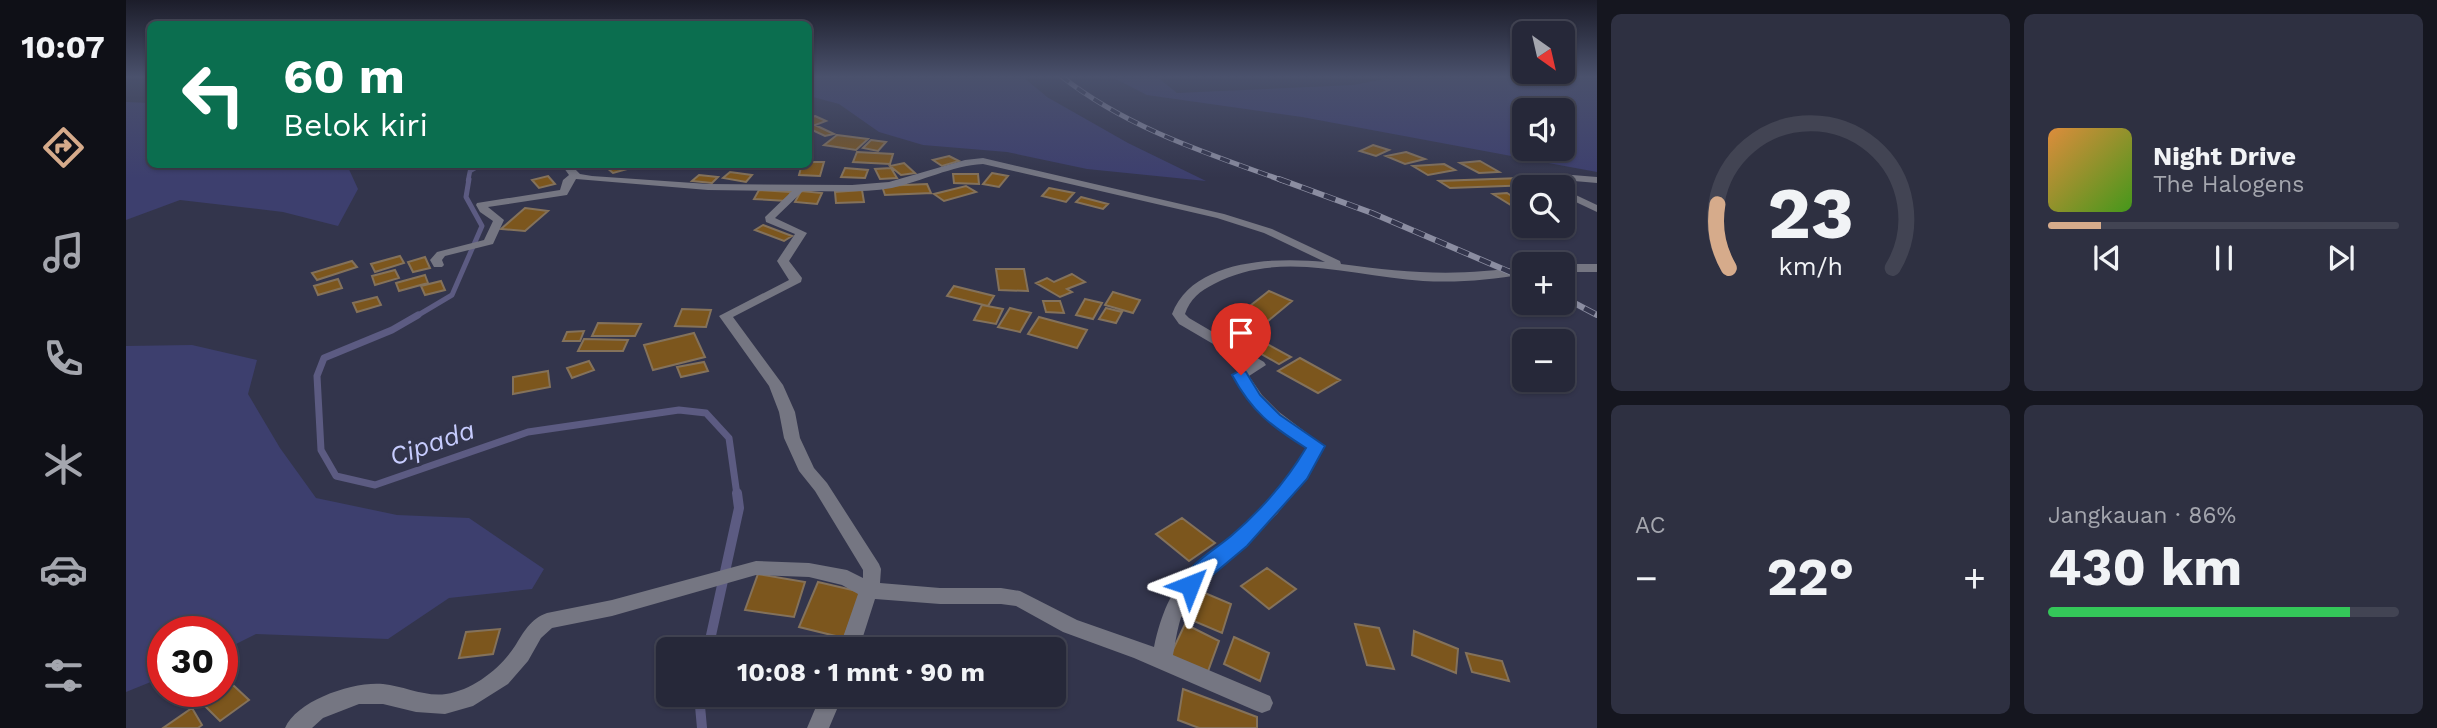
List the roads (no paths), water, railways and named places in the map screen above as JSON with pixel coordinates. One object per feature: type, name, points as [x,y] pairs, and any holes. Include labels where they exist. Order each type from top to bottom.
[{"type":"street","points":[[569,168],[575,175],[592,179],[678,186],[799,189],[890,186],[935,174],[949,167],[983,162],[1220,216],[1268,231],[1346,268]]},
{"type":"street","points":[[438,265],[436,260],[441,254],[487,243],[493,236],[499,220],[481,205],[563,192],[567,188],[568,180],[575,175]]},
{"type":"street","points":[[1575,178],[1597,180]]},
{"type":"street","points":[[799,189],[770,217],[770,220],[801,233],[783,261],[796,278],[795,282],[725,316],[776,385],[787,412],[792,438],[807,471],[821,486],[872,569],[872,579],[853,637]]},
{"type":"street","points":[[1575,197],[1597,209]]},
{"type":"street","points":[[1161,660],[1178,599],[1202,570],[1240,540],[1265,514],[1300,474],[1316,446],[1274,419],[1253,398],[1241,375],[1259,365],[1184,321],[1178,314],[1182,300],[1207,282],[1233,271],[1268,264],[1346,268],[1411,277],[1480,279],[1512,272]]},
{"type":"street","points":[[1575,268],[1597,268]]},
{"type":"street","points":[[296,728],[315,711],[359,694],[383,694],[416,702],[445,704],[473,696],[501,677],[521,655],[534,632],[547,621],[612,608],[757,568],[809,570],[847,578],[867,590],[940,597],[1020,598],[1070,625],[1161,660],[1262,704]]},
{"type":"street","points":[[818,728],[827,707]]},
{"type":"waterway","name":"Cipada","points":[[468,181],[470,171],[475,168]]},
{"type":"waterway","name":"Cipada","points":[[415,317],[452,295],[482,226],[466,197],[469,179]]},
{"type":"waterway","name":"Cipada","points":[[418,315],[392,330],[324,358],[317,376],[321,450],[336,476],[375,485],[528,432],[679,410],[706,413],[729,438],[737,495]]},
{"type":"waterway","name":"Cipada","points":[[711,637],[739,508],[737,493]]},
{"type":"waterway","name":"Cipada","points":[[700,707],[702,728]]},
{"type":"railway","points":[[1113,110],[1168,138],[1284,181]]},
{"type":"railway","points":[[1279,179],[1372,213],[1512,273]]},
{"type":"railway","points":[[1575,303],[1597,315]]}]
